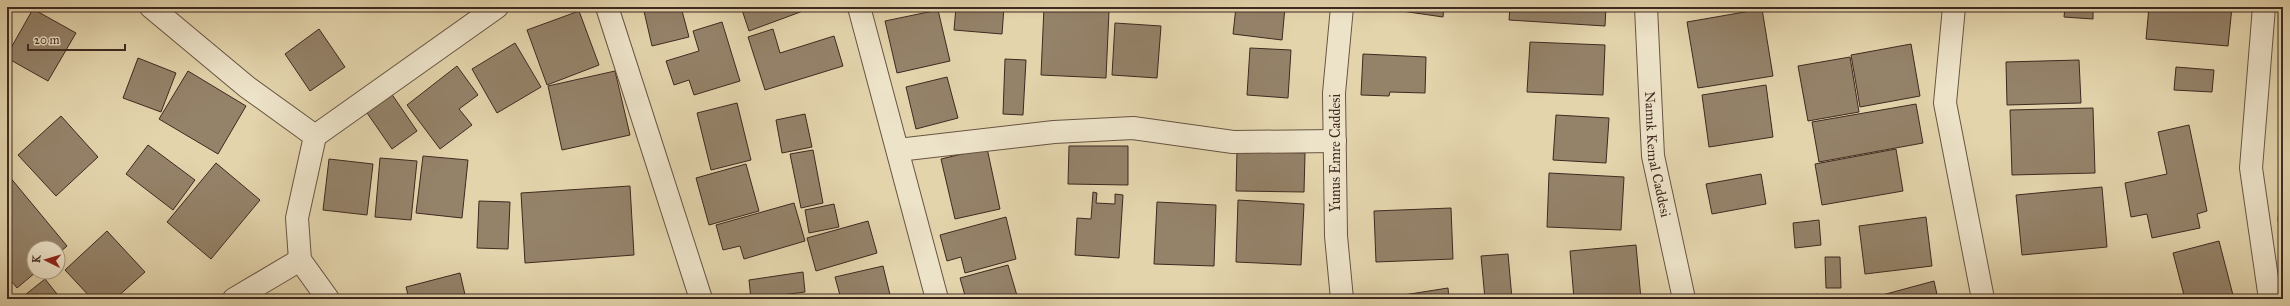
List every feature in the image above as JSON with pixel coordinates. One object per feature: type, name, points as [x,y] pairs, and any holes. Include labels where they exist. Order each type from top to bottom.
[{"type":"street","points":[[151,7],[247,87],[315,136]]},
{"type":"street","points":[[328,299],[300,260],[297,218],[315,136],[497,7]]},
{"type":"street","points":[[607,7],[701,299]]},
{"type":"street","points":[[858,7],[898,150],[937,299]]},
{"type":"street","name":"Yunus Emre Caddesi","points":[[1342,7],[1334,93],[1336,236],[1342,299]]},
{"type":"street","name":"Namık Kemal Caddesi","points":[[1646,7],[1653,156],[1684,299]]},
{"type":"street","points":[[1954,7],[1946,103],[1983,299]]},
{"type":"street","points":[[2264,7],[2251,168],[2270,299]]},
{"type":"street","points":[[898,150],[1054,132],[1133,128],[1233,142],[1335,141]]},
{"type":"street","points":[[234,299],[300,260]]},
{"type":"building","points":[[643,7],[681,7],[689,37],[652,46]]},
{"type":"building","points":[[741,7],[802,7],[803,11],[749,31]]},
{"type":"building","points":[[956,7],[1004,7],[1002,34],[954,30]]},
{"type":"building","points":[[1044,7],[1109,11],[1106,78],[1041,75]]},
{"type":"building","points":[[1206,7],[1206,10],[1179,8]]},
{"type":"building","points":[[1236,7],[1285,7],[1282,40],[1233,34]]},
{"type":"building","points":[[1388,7],[1444,7],[1443,17],[1388,9]]},
{"type":"building","points":[[1510,7],[1606,7],[1605,26],[1509,20]]},
{"type":"building","points":[[2065,7],[2093,7],[2093,19],[2064,17]]},
{"type":"building","points":[[2149,7],[2232,7],[2228,46],[2146,39]]},
{"type":"building","points":[[33,9],[76,33],[48,81],[7,58],[7,55]]},
{"type":"building","points":[[1762,9],[1773,76],[1698,88],[1687,22]]},
{"type":"building","points":[[938,10],[950,61],[897,73],[885,21]]},
{"type":"building","points":[[579,11],[599,65],[547,85],[527,30]]},
{"type":"building","points":[[722,22],[740,81],[694,95],[689,80],[674,85],[666,61],[699,51],[693,31]]},
{"type":"building","points":[[1115,23],[1161,26],[1157,78],[1112,75]]},
{"type":"building","points":[[319,29],[345,67],[310,91],[285,54]]},
{"type":"building","points":[[773,29],[780,53],[834,36],[843,66],[765,90],[748,37]]},
{"type":"building","points":[[1530,42],[1605,45],[1603,95],[1527,92]]},
{"type":"building","points":[[515,43],[541,87],[497,113],[472,69]]},
{"type":"building","points":[[1911,44],[1920,96],[1860,107],[1851,55]]},
{"type":"building","points":[[1250,48],[1291,50],[1288,98],[1247,95]]},
{"type":"building","points":[[1363,54],[1426,57],[1425,93],[1390,92],[1389,96],[1361,95]]},
{"type":"building","points":[[1850,57],[1859,112],[1808,121],[1798,66]]},
{"type":"building","points":[[138,58],[176,73],[161,112],[123,98]]},
{"type":"building","points":[[1005,59],[1026,60],[1023,115],[1003,114]]},
{"type":"building","points":[[2079,60],[2081,103],[2007,105],[2006,62]]},
{"type":"building","points":[[457,66],[478,95],[459,109],[472,125],[440,149],[407,105]]},
{"type":"building","points":[[2176,67],[2214,70],[2212,92],[2174,90]]},
{"type":"building","points":[[188,71],[246,106],[218,154],[159,119]]},
{"type":"building","points":[[615,71],[630,135],[562,150],[548,86]]},
{"type":"building","points":[[947,77],[958,118],[916,129],[906,87]]},
{"type":"building","points":[[1766,85],[1773,137],[1709,147],[1702,95]]},
{"type":"building","points":[[391,93],[417,131],[392,149],[365,110]]},
{"type":"building","points":[[737,103],[751,160],[711,170],[697,113]]},
{"type":"building","points":[[1916,104],[1923,143],[1819,162],[1812,122]]},
{"type":"building","points":[[2093,108],[2095,173],[2012,175],[2010,110]]},
{"type":"building","points":[[805,114],[812,147],[782,153],[776,120]]},
{"type":"building","points":[[1556,115],[1609,118],[1606,163],[1553,160]]},
{"type":"building","points":[[61,116],[98,157],[56,196],[18,155]]},
{"type":"building","points":[[2189,125],[2207,211],[2197,214],[2200,228],[2152,238],[2147,214],[2131,217],[2125,183],[2167,174],[2158,132]]},
{"type":"building","points":[[148,145],[195,180],[173,210],[126,174]]},
{"type":"building","points":[[1069,146],[1128,146],[1128,185],[1068,184]]},
{"type":"building","points":[[987,148],[1000,209],[955,219],[941,159]]},
{"type":"building","points":[[1896,149],[1903,191],[1822,205],[1815,164]]},
{"type":"building","points":[[813,150],[823,203],[801,208],[790,154]]},
{"type":"building","points":[[1237,151],[1305,153],[1304,192],[1236,191]]},
{"type":"building","points":[[423,156],[468,160],[462,218],[416,213]]},
{"type":"building","points":[[2283,157],[2283,240],[2278,220]]},
{"type":"building","points":[[380,158],[417,161],[411,220],[375,217]]},
{"type":"building","points":[[329,159],[373,164],[367,215],[323,210]]},
{"type":"building","points":[[216,163],[260,200],[211,259],[167,222]]},
{"type":"building","points":[[746,164],[759,211],[709,225],[696,178]]},
{"type":"building","points":[[1549,173],[1624,177],[1621,230],[1547,227]]},
{"type":"building","points":[[1761,174],[1766,204],[1712,214],[1706,184]]},
{"type":"building","points":[[9,176],[62,240],[26,240],[26,280],[17,288],[7,276]]},
{"type":"building","points":[[630,186],[634,255],[525,263],[521,193]]},
{"type":"building","points":[[2102,187],[2107,247],[2022,255],[2016,195]]},
{"type":"building","points":[[1093,192],[1097,193],[1096,203],[1115,204],[1115,194],[1123,195],[1119,258],[1075,255],[1077,218],[1091,219]]},
{"type":"building","points":[[1238,200],[1304,204],[1301,265],[1236,262]]},
{"type":"building","points":[[479,201],[510,202],[508,249],[477,248]]},
{"type":"building","points":[[1157,202],[1216,205],[1214,266],[1154,264]]},
{"type":"building","points":[[794,203],[805,241],[744,259],[740,246],[723,250],[716,225]]},
{"type":"building","points":[[834,204],[839,227],[809,233],[805,210]]},
{"type":"building","points":[[1451,208],[1453,259],[1376,262],[1374,211]]},
{"type":"building","points":[[1006,217],[1016,259],[965,273],[961,257],[947,261],[940,235]]},
{"type":"building","points":[[1926,217],[1932,266],[1865,274],[1859,226]]},
{"type":"building","points":[[1819,220],[1821,245],[1795,248],[1793,223]]},
{"type":"building","points":[[868,221],[877,253],[816,271],[807,238]]},
{"type":"building","points":[[107,231],[145,272],[115,299],[92,299],[66,271],[66,269]]},
{"type":"building","points":[[2219,241],[2234,299],[2185,299],[2173,253]]},
{"type":"building","points":[[1636,245],[1641,299],[1574,299],[1570,251]]},
{"type":"building","points":[[1508,254],[1512,299],[1485,299],[1481,256]]},
{"type":"building","points":[[1825,257],[1840,257],[1841,288],[1826,288]]},
{"type":"building","points":[[1008,265],[1018,299],[966,299],[960,278]]},
{"type":"building","points":[[883,266],[891,299],[841,299],[835,277]]},
{"type":"building","points":[[803,272],[805,292],[751,299],[749,280]]},
{"type":"building","points":[[460,273],[466,299],[409,299],[406,287]]},
{"type":"building","points":[[44,280],[46,280],[61,299],[20,299]]},
{"type":"building","points":[[1934,281],[1938,299],[1875,299],[1875,297]]},
{"type":"building","points":[[1448,288],[1449,299],[1378,299]]},
{"type":"building","points":[[1817,294],[1818,299],[1802,299]]}]
